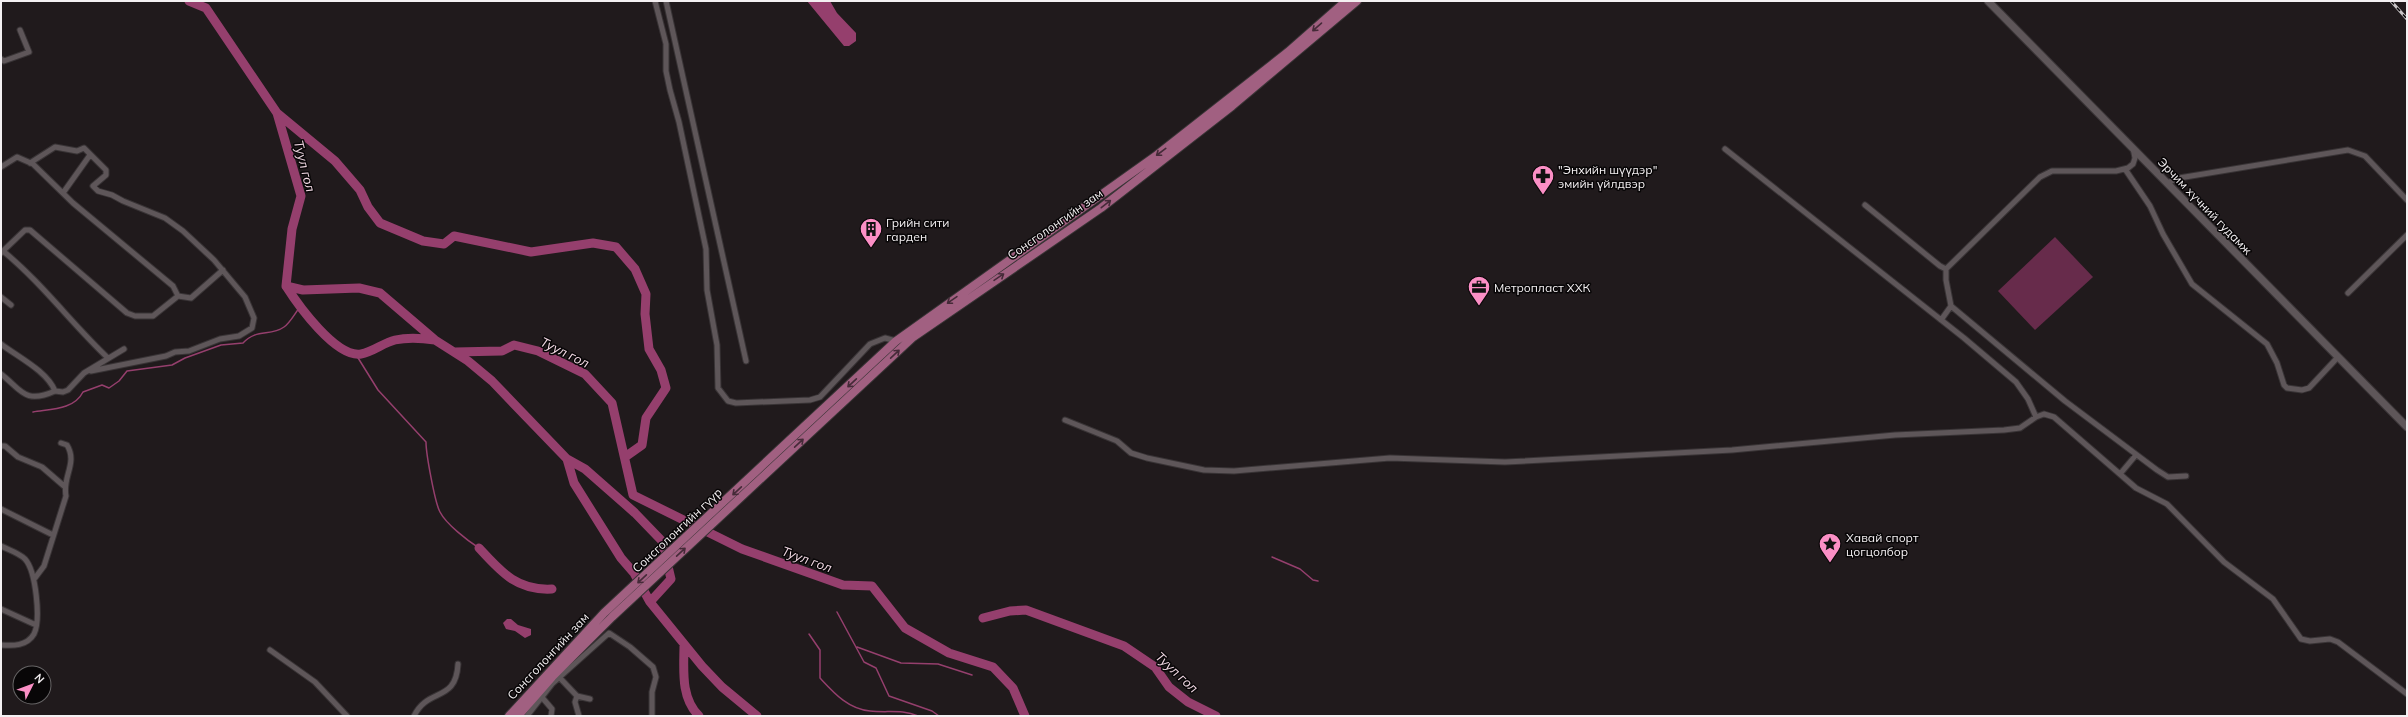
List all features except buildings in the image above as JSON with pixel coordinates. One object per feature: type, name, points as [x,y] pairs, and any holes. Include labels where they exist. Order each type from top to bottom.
[{"type":"main road","name":"Сонсголонгийн зам","points":[[768,467],[896,341],[1157,155],[1288,52],[1346,1]]},
{"type":"main road","name":"Сонсголонгийн зам","points":[[768,467],[912,338],[1101,208],[1237,102],[1357,1]]},
{"type":"main road","name":"Эрчим хүчний гудамж","points":[[1988,1],[2407,427]]},
{"type":"main road","name":"Сонсголонгийн гүүр","points":[[608,615],[768,467]]},
{"type":"main road","name":"Сонсголонгийн зам","points":[[518,716],[556,678],[608,615]]},
{"type":"main road","name":"Сонсголонгийн зам","points":[[509,716],[608,615]]},
{"type":"street","points":[[655,1],[666,44],[666,71],[679,122],[706,249],[707,290],[717,345],[716,380],[722,395],[728,401],[736,403],[810,400],[826,392],[870,344],[885,338],[896,341]]},
{"type":"street","points":[[666,1],[746,361]]},
{"type":"street","points":[[1,59],[4,61],[29,52],[20,30]]},
{"type":"street","points":[[1,374],[23,394],[32,396],[54,391],[63,392],[68,390],[84,374],[91,371],[166,356],[176,352],[189,351],[220,339],[245,334],[252,328],[254,318],[245,297],[223,270],[182,231],[165,218],[123,201],[112,194],[98,190],[92,184],[106,175],[106,170],[84,148],[77,151],[55,147],[30,162]]},
{"type":"street","points":[[1941,320],[1950,306],[1946,269],[2040,177],[2052,170],[2110,171],[2125,169],[2134,161],[2133,148]]},
{"type":"street","points":[[1725,149],[1941,320],[2016,382],[2028,399],[2036,417]]},
{"type":"street","points":[[2167,183],[2179,178],[2348,150],[2364,156],[2407,200]]},
{"type":"street","points":[[63,193],[90,155]]},
{"type":"street","points":[[1,167],[17,157],[30,162],[63,193],[173,286],[178,296]]},
{"type":"street","points":[[2125,169],[2150,206],[2192,284],[2267,344],[2277,363],[2284,385],[2302,390],[2309,388],[2338,357]]},
{"type":"street","points":[[1865,205],[1940,266],[1946,269]]},
{"type":"street","points":[[108,358],[78,329],[27,271],[2,252],[25,230],[34,232],[127,313],[135,316],[153,316],[178,296],[192,298],[223,270]]},
{"type":"street","points":[[2348,293],[2407,235]]},
{"type":"street","points":[[1,297],[10,305]]},
{"type":"street","points":[[1950,306],[2065,401],[2136,455],[2168,477],[2186,476]]},
{"type":"street","points":[[1,344],[38,372],[53,386],[54,391]]},
{"type":"street","points":[[91,371],[108,358],[124,349]]},
{"type":"street","points":[[1065,420],[1117,441],[1131,453],[1147,458],[1204,470],[1302,466],[1390,458],[1505,462],[1732,450],[1895,435],[2012,429],[2020,428],[2036,417],[2044,414],[2054,416],[2140,491],[2150,494],[2167,504],[2224,562],[2273,599],[2301,639],[2310,641],[2330,639],[2338,642],[2407,694]]},
{"type":"street","points":[[34,578],[44,566],[66,496],[64,486],[72,460],[67,445],[60,443]]},
{"type":"street","points":[[1,446],[5,446],[18,457],[42,467],[64,486]]},
{"type":"street","points":[[2120,474],[2136,455]]},
{"type":"street","points":[[1,509],[53,535]]},
{"type":"street","points":[[1,546],[25,559],[34,578],[36,625],[34,634],[24,643],[1,645]]},
{"type":"street","points":[[1,609],[36,625]]},
{"type":"street","points":[[590,699],[577,696],[556,678],[608,633],[630,647],[653,668],[656,677],[652,692],[652,716]]},
{"type":"street","points":[[270,650],[315,682],[347,716]]},
{"type":"street","points":[[414,716],[433,696],[446,692],[454,683],[458,664]]},
{"type":"street","points":[[526,716],[540,694],[552,709],[551,716]]},
{"type":"street","points":[[577,696],[575,702],[579,716]]},
{"type":"shaded area","points":[[807,1],[830,1],[837,13],[856,33],[856,41],[849,46],[844,46]]},
{"type":"shaded area","points":[[2055,237],[2093,277],[2035,330],[1998,291]]},
{"type":"shaded area","points":[[507,619],[511,619],[518,625],[531,629],[531,635],[525,638],[515,631],[506,629],[503,623]]},
{"type":"waterway","name":"Туул гол","points":[[189,1],[206,8],[277,113],[301,196],[292,229],[286,286],[303,290],[359,288],[380,293],[435,340],[468,361],[492,381],[567,459],[585,469],[635,513],[662,541],[671,579],[650,602]]},
{"type":"waterway","points":[[277,113],[335,161],[360,190],[368,207],[380,223],[423,241],[444,244],[454,236],[531,252],[593,243],[616,247],[635,269],[646,294],[645,314],[649,349],[661,370],[666,388],[646,418],[642,445],[625,457]]},
{"type":"waterway","points":[[286,286],[308,317],[319,329],[340,348],[351,353],[365,353],[391,341],[400,339],[415,338],[435,340]]},
{"type":"waterway","points":[[33,412],[61,408],[74,402],[83,392],[102,385],[109,388],[119,381],[127,371],[172,365],[185,358],[221,345],[243,343],[248,338],[258,334],[274,332],[284,327],[300,307]]},
{"type":"waterway","name":"Туул гол","points":[[455,352],[502,351],[514,345],[538,351],[585,374],[612,403],[633,495],[742,549],[843,585],[872,586],[905,628],[949,653],[993,667],[1013,688],[1025,716]]},
{"type":"waterway","points":[[355,353],[378,390],[426,442],[427,457],[433,489],[438,507],[443,517],[458,532],[479,548]]},
{"type":"waterway","points":[[567,459],[574,483],[621,558],[634,573],[650,602],[702,666],[722,687],[757,716]]},
{"type":"waterway","points":[[479,548],[495,565],[519,583],[529,587],[552,589]]},
{"type":"waterway","points":[[1272,557],[1300,569],[1313,580],[1318,581]]},
{"type":"waterway","name":"Туул гол","points":[[983,618],[1010,611],[1026,610],[1124,646],[1155,667],[1169,687],[1188,702],[1216,716]]},
{"type":"waterway","points":[[837,612],[864,662],[876,668],[889,696],[932,711],[939,716]]},
{"type":"waterway","points":[[809,634],[820,650],[820,678],[848,704],[862,710],[876,712],[900,712],[918,716]]},
{"type":"waterway","points":[[684,644],[684,682],[689,700],[699,716]]},
{"type":"waterway","points":[[857,647],[901,663],[938,664],[972,675]]},
{"type":"railway","points":[[2391,1],[2407,19]]},
{"type":"place","name":"\"Энхийн шүүдэр\" эмийн үйлдвэр","points":[[1543,196]]},
{"type":"place","name":"Грийн сити гарден","points":[[871,248]]},
{"type":"place","name":"Метропласт ХХК","points":[[1479,306]]},
{"type":"place","name":"Хавай спорт цогцолбор","points":[[1830,564]]}]
